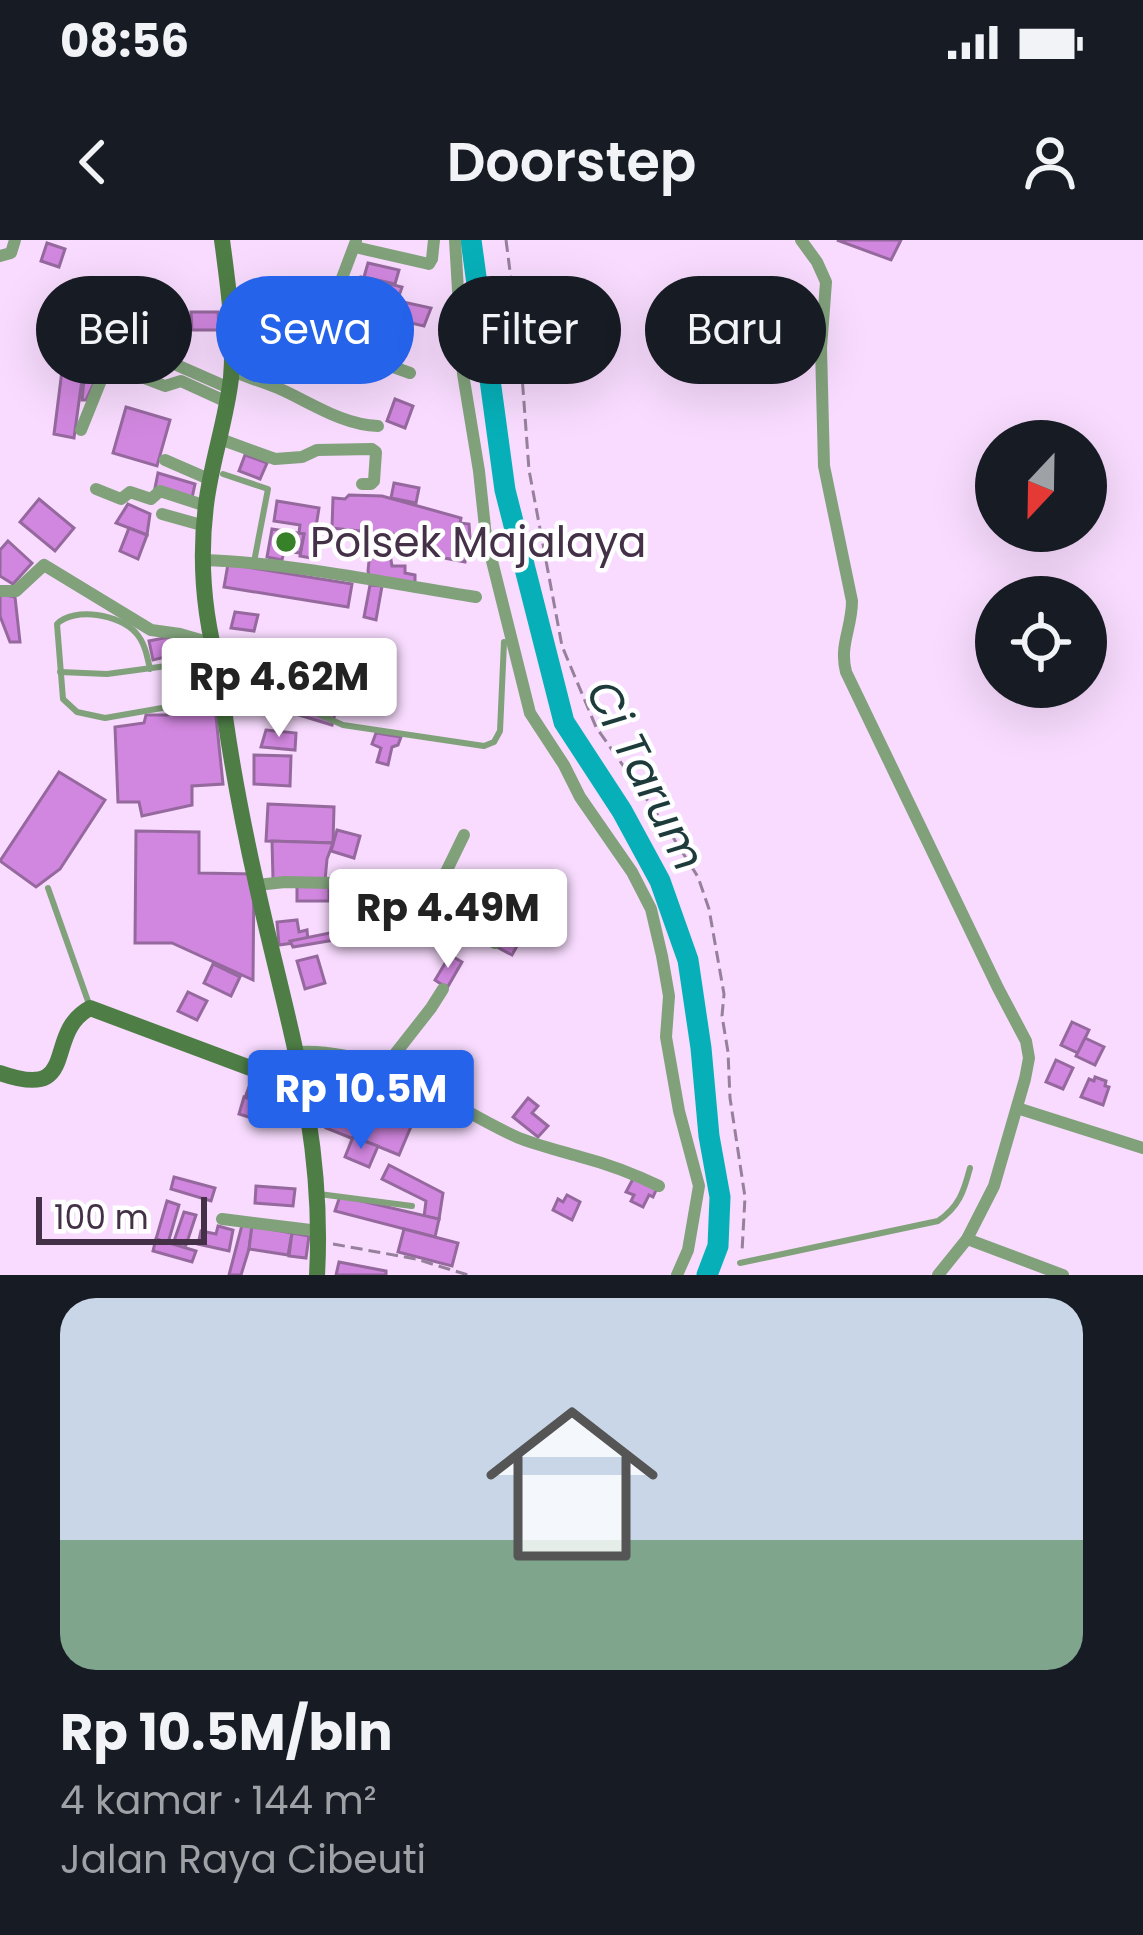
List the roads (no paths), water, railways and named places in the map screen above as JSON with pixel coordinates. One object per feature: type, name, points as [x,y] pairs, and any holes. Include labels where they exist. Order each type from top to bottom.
[{"type":"main road","points":[[222,240],[226,276]]},
{"type":"main road","points":[[229,384],[216,475],[206,506],[203,560],[215,658],[256,885],[303,1080],[319,1194],[317,1275]]},
{"type":"main road","points":[[0,1072],[36,1082],[47,1078],[72,1022],[90,1008],[253,1069],[303,1080]]},
{"type":"street","points":[[0,256],[11,253],[15,240]]},
{"type":"street","points":[[343,276],[356,244],[429,264],[434,240]]},
{"type":"street","points":[[455,240],[463,374],[486,537],[530,713],[632,872],[651,908],[662,956],[669,997],[666,1036],[679,1112],[699,1186],[688,1250],[677,1275]]},
{"type":"street","points":[[802,240],[826,282],[821,349],[824,466],[852,601],[843,660],[1026,1041],[1029,1058],[994,1186],[967,1239],[938,1275]]},
{"type":"street","points":[[81,430],[110,365],[162,386],[181,381],[276,388],[344,419],[378,426]]},
{"type":"street","points":[[192,371],[229,387]]},
{"type":"street","points":[[220,439],[275,459],[302,458],[316,450],[372,449],[376,452],[374,481],[362,484]]},
{"type":"street","points":[[165,460],[216,475]]},
{"type":"street","points":[[96,489],[121,499],[130,491],[151,499],[160,491],[206,506]]},
{"type":"street","points":[[162,514],[205,526]]},
{"type":"street","points":[[203,560],[254,562],[476,597]]},
{"type":"street","points":[[0,591],[16,591],[44,566],[151,630],[184,635],[215,658]]},
{"type":"street","points":[[429,908],[464,836]]},
{"type":"street","points":[[256,885],[377,884],[495,943]]},
{"type":"street","points":[[384,1068],[442,988]]},
{"type":"street","points":[[298,1052],[338,1053],[384,1068],[522,1138],[659,1186]]},
{"type":"street","points":[[1017,1108],[1143,1148]]},
{"type":"street","points":[[222,1219],[319,1236]]},
{"type":"street","points":[[967,1239],[1063,1275]]},
{"type":"lane","points":[[216,475],[268,489],[254,562]]},
{"type":"lane","points":[[150,668],[140,636],[130,626],[112,619],[67,616],[57,624],[63,699],[71,709],[105,718],[222,698]]},
{"type":"lane","points":[[60,672],[107,674],[215,658],[302,707],[343,724],[484,746],[494,742],[500,731],[504,642]]},
{"type":"lane","points":[[48,887],[90,1008]]},
{"type":"lane","points":[[740,1263],[938,1221],[962,1198],[970,1168]]},
{"type":"lane","points":[[319,1194],[412,1206]]},
{"type":"waterway","name":"Ci Tarum","points":[[471,240],[505,490],[564,722],[622,811],[660,881],[688,960],[720,1197],[718,1246],[707,1275]]},
{"type":"place","name":"Polsek Majalaya","points":[[286,542]]}]
